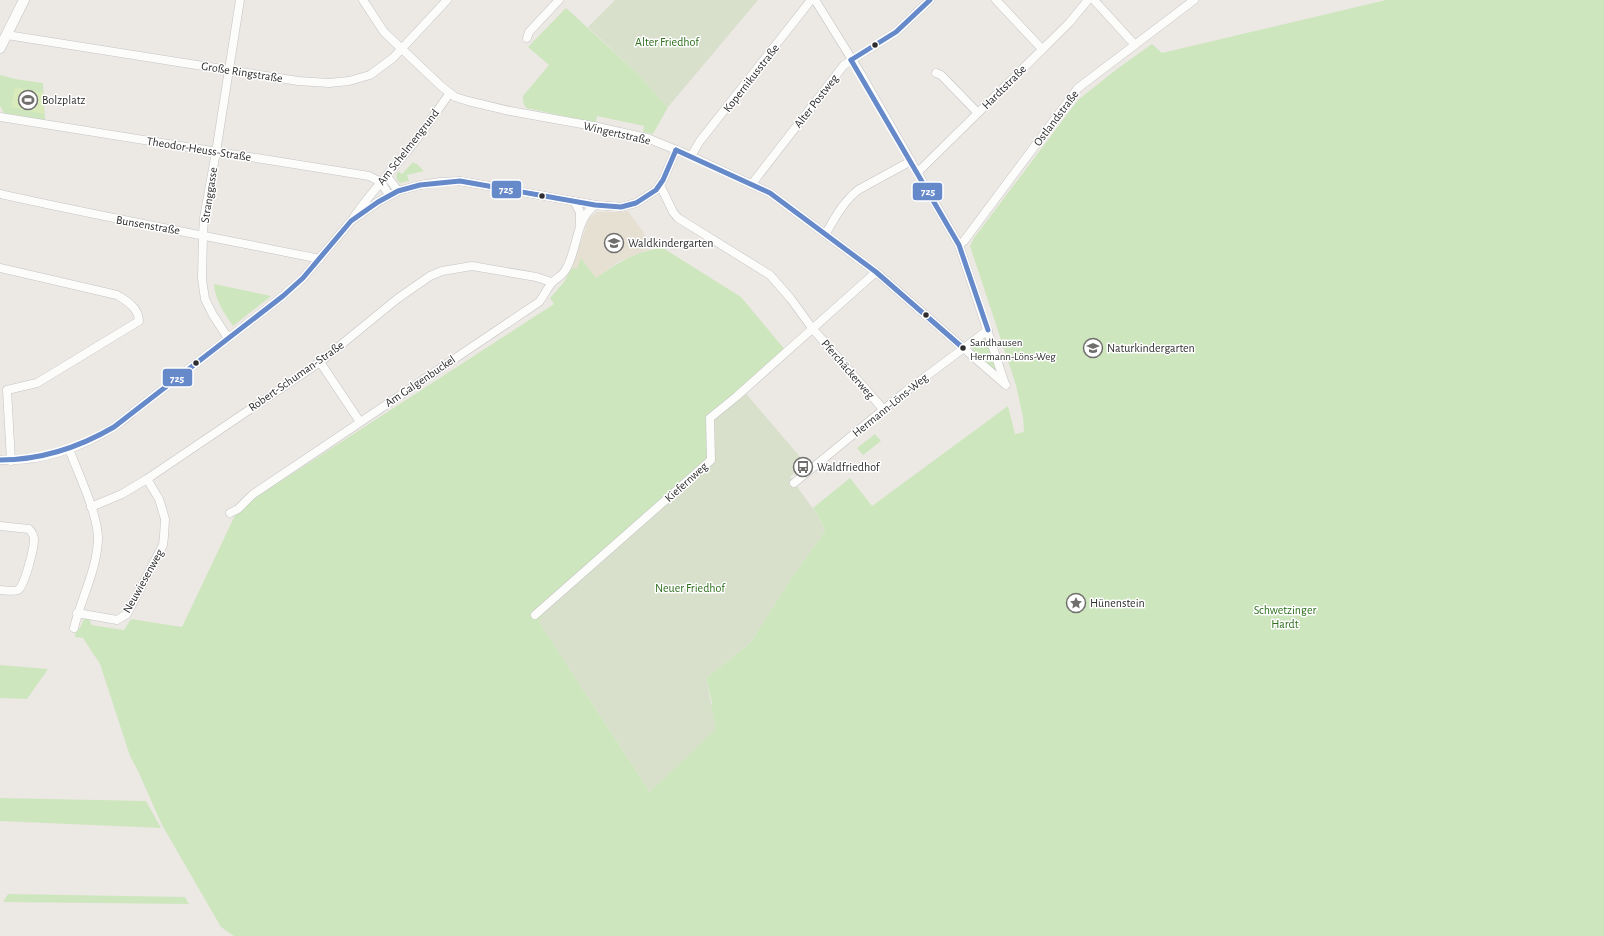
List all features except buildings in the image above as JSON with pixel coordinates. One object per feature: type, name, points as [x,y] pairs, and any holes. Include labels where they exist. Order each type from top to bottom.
[{"type":"street","points":[[0,48],[24,0]]},
{"type":"street","name":"Stranggasse","points":[[228,338],[213,315],[205,299],[202,279],[203,235],[204,218],[230,70],[240,0]]},
{"type":"street","name":"Wingertstraße","points":[[363,0],[384,32],[450,93],[460,99],[647,138],[691,156],[770,194],[876,272],[1006,385],[988,330]]},
{"type":"street","name":"Große Ringstraße","points":[[7,35],[321,84],[349,81],[370,75],[379,69],[401,48],[447,0]]},
{"type":"street","points":[[527,38],[529,32],[559,0]]},
{"type":"street","name":"Kopernikusstraße","points":[[691,156],[700,141],[811,0]]},
{"type":"street","points":[[815,0],[918,172],[959,245],[988,330]]},
{"type":"street","name":"Alter Postweg","points":[[751,185],[844,66],[896,32],[930,0]]},
{"type":"street","points":[[996,0],[1042,49]]},
{"type":"street","name":"Hardtstraße","points":[[918,172],[1068,23],[1088,0]]},
{"type":"street","points":[[1094,0],[1135,45]]},
{"type":"street","name":"Ostlandstraße","points":[[959,245],[964,241],[1071,95],[1085,82],[1194,0]]},
{"type":"street","points":[[936,73],[941,75],[978,113]]},
{"type":"street","name":"Am Schelmengrund","points":[[351,221],[425,128],[450,93]]},
{"type":"street","name":"Theodor-Heuss-Straße","points":[[0,116],[369,176],[381,182]]},
{"type":"street","points":[[0,460],[28,460],[69,449],[94,438],[128,417],[294,287],[320,259],[351,221],[389,195],[440,182],[460,182],[614,208],[628,206],[646,197],[660,185],[676,150]]},
{"type":"street","points":[[826,234],[843,204],[854,193],[911,161]]},
{"type":"street","points":[[387,176],[398,192]]},
{"type":"street","points":[[381,182],[389,195]]},
{"type":"street","name":"Pferchäckerweg","points":[[660,185],[673,212],[678,218],[770,275],[791,299],[812,328],[883,409]]},
{"type":"street","name":"Bunsenstraße","points":[[0,194],[90,214],[320,259]]},
{"type":"street","name":"Am Galgenbuckel","points":[[230,513],[238,509],[252,495],[539,302],[551,282],[558,279],[566,271],[572,260],[580,226],[580,212],[574,201]]},
{"type":"street","name":"Am Galgenbuckel","points":[[580,226],[587,213],[595,205]]},
{"type":"street","name":"Robert-Schuman-Straße","points":[[91,507],[122,494],[147,479],[320,362],[413,287],[430,276],[442,271],[472,266],[536,277],[551,282]]},
{"type":"street","points":[[0,268],[117,295],[133,304],[139,317],[139,321],[38,383],[4,390],[10,461]]},
{"type":"street","name":"Kiefernweg","points":[[535,615],[711,460],[710,418],[737,396],[876,272]]},
{"type":"street","name":"Hermann-Löns-Weg","points":[[794,483],[883,409],[988,330]]},
{"type":"street","points":[[320,362],[360,422]]},
{"type":"street","points":[[69,449],[96,521],[98,537],[96,557],[77,613],[74,628]]},
{"type":"street","name":"Neuwiesenweg","points":[[77,613],[117,620],[120,619],[127,614],[147,578],[163,545],[165,519],[159,499],[147,479]]},
{"type":"street","points":[[0,526],[29,529],[33,533],[34,542],[25,580],[22,586],[15,591],[0,590]]},
{"type":"shaded area","name":"Waldkindergarten","points":[[628,211],[644,233],[650,249],[618,262],[596,278],[572,268],[589,218],[597,212]]},
{"type":"green space","name":"Alter Friedhof","points":[[615,0],[758,0],[668,107],[636,72],[588,27]]},
{"type":"green space","name":"Schwetzinger Hardt","points":[[1386,0],[1604,0],[1604,936],[234,936],[221,927],[162,825],[130,756],[100,664],[83,638],[75,637],[76,629],[80,628],[84,618],[90,619],[91,625],[124,630],[131,619],[182,627],[238,509],[554,304],[550,298],[564,282],[572,268],[577,269],[581,258],[596,278],[612,267],[636,254],[663,248],[741,297],[786,351],[721,410],[712,461],[539,622],[650,792],[712,703],[706,678],[750,643],[792,577],[825,531],[813,508],[850,478],[872,506],[1008,406],[1015,434],[1024,432],[1023,417],[1016,385],[970,246],[974,238],[1078,100],[1152,44],[1162,53]]},
{"type":"green space","points":[[566,8],[636,72],[668,107],[653,134],[643,132],[644,126],[597,116],[596,123],[526,108],[523,102],[523,96],[549,65],[528,47]]},
{"type":"green space","points":[[0,75],[43,83],[45,120],[4,113],[0,106]]},
{"type":"green space","name":"Bolzplatz","points":[[15,87],[43,93],[44,114],[11,107]]},
{"type":"green space","points":[[413,162],[424,171],[407,175],[409,181],[400,183],[396,177],[396,174],[398,171],[402,174]]},
{"type":"green space","points":[[214,284],[271,296],[233,326],[218,301]]},
{"type":"green space","points":[[983,338],[988,339],[1000,376],[973,352],[972,347]]},
{"type":"green space","name":"Neuer Friedhof","points":[[743,390],[806,464],[790,477],[819,517],[825,531],[792,577],[750,643],[706,678],[716,729],[650,792],[539,622],[546,609],[712,461],[711,418]]},
{"type":"green space","points":[[875,434],[881,441],[863,455],[857,448]]},
{"type":"green space","points":[[0,665],[48,669],[27,699],[0,698]]},
{"type":"green space","points":[[0,798],[146,801],[161,828],[0,821]]},
{"type":"green space","points":[[8,894],[185,897],[189,904],[3,902]]},
{"type":"transit line","name":"725","points":[[851,60],[896,32],[930,0]]},
{"type":"transit line","name":"725","points":[[851,60],[959,245],[988,330]]},
{"type":"transit line","name":"725","points":[[676,150],[770,193],[876,272],[963,348]]},
{"type":"transit line","name":"725","points":[[0,460],[30,458],[73,447],[114,427],[283,296],[303,278],[351,221],[378,202],[398,191],[420,185],[460,181],[595,205],[621,207],[636,203],[656,190],[663,180],[676,150]]},
{"type":"place","name":"Bolzplatz","points":[[28,100]]},
{"type":"place","name":"Waldkindergarten","points":[[614,243]]},
{"type":"place","name":"Sandhausen Hermann-Löns-Weg","points":[[963,348]]},
{"type":"place","name":"Naturkindergarten","points":[[1093,348]]},
{"type":"place","name":"Waldfriedhof","points":[[803,467]]},
{"type":"place","name":"Hünenstein","points":[[1076,603]]}]
